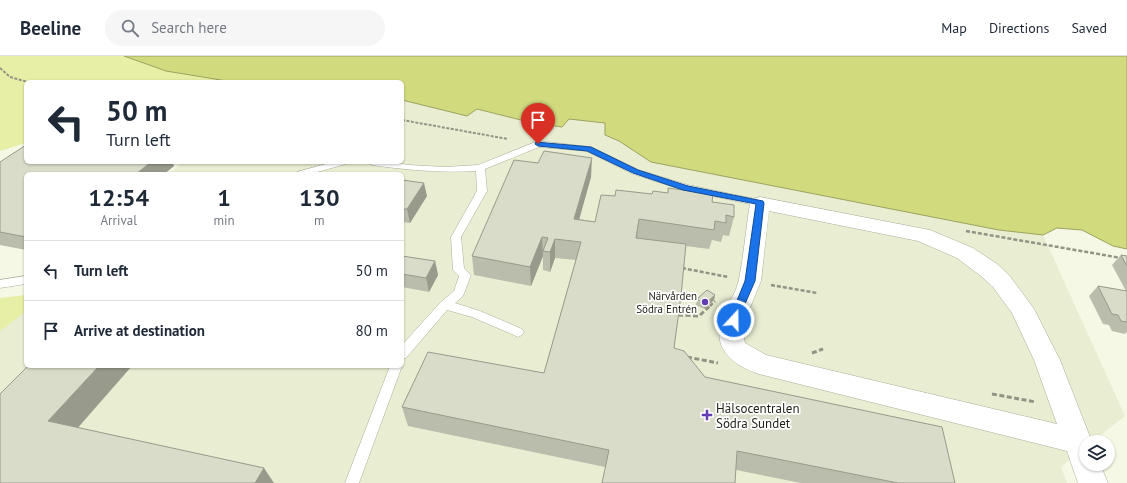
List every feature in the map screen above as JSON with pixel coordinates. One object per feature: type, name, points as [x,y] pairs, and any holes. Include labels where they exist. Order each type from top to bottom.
[{"type":"street","points":[[1076,441],[759,364],[734,348],[731,334],[735,315],[750,281],[760,203],[923,235],[965,253],[989,270],[1001,281],[1022,309],[1047,360],[1076,441],[1093,483]]},
{"type":"lane","points":[[384,164],[409,168],[445,170],[480,168],[508,155],[538,144],[588,148],[636,172],[686,188],[760,203]]},
{"type":"lane","points":[[307,172],[336,164]]},
{"type":"lane","points":[[404,352],[445,305],[459,293],[465,275],[459,270],[456,237],[482,191],[480,168]]},
{"type":"lane","points":[[0,284],[24,280]]},
{"type":"lane","points":[[445,305],[476,314],[518,332]]},
{"type":"lane","points":[[352,483],[395,368]]},
{"type":"path","points":[[0,68],[10,77],[24,81]]},
{"type":"path","points":[[404,120],[538,144]]},
{"type":"path","points":[[923,235],[973,231],[1127,259]]},
{"type":"path","points":[[681,268],[817,293]]},
{"type":"path","points":[[678,316],[699,316],[717,299]]},
{"type":"shaded area","points":[[0,56],[124,56],[166,71],[221,80],[24,80],[24,144],[0,151]]},
{"type":"shaded area","points":[[124,56],[1127,56],[1127,249],[1113,246],[1082,230],[1057,228],[1043,235],[999,230],[651,162],[619,141],[605,135],[605,123],[569,119],[562,127],[533,123],[477,109],[467,116],[404,100],[404,80],[221,80],[166,71]]},
{"type":"shaded area","points":[[404,100],[477,109],[533,123],[569,119],[605,123],[605,135],[619,141],[651,162],[999,230],[1043,235],[1125,416],[1101,435],[1079,435],[1079,453],[1061,467],[1067,483],[0,483],[0,307],[24,302],[24,368],[404,368],[404,172],[172,172],[180,164],[404,164]]},
{"type":"shaded area","points":[[24,295],[24,313],[0,331],[0,298]]},
{"type":"building","points":[[24,146],[24,164],[148,164],[138,172],[24,172],[24,237],[0,232],[0,162]]},
{"type":"building","points":[[544,151],[592,158],[574,219],[595,222],[601,195],[615,196],[616,190],[652,194],[653,191],[668,193],[668,188],[713,194],[712,202],[734,205],[734,217],[726,215],[726,223],[715,221],[714,230],[639,219],[636,238],[686,244],[674,348],[684,351],[705,377],[942,427],[955,483],[898,483],[737,451],[735,483],[602,483],[609,450],[402,407],[428,352],[544,373],[581,242],[555,239],[550,252],[543,251],[548,238],[542,237],[530,267],[472,256],[514,160],[538,163]]},
{"type":"building","points":[[404,180],[424,183],[407,209],[404,209]]},
{"type":"building","points":[[1121,255],[1127,256],[1127,266]]},
{"type":"building","points":[[404,256],[435,261],[426,278],[404,274]]},
{"type":"building","points":[[1098,286],[1127,291],[1127,322],[1121,321],[1118,315],[1112,314]]},
{"type":"building","points":[[707,290],[715,295],[705,304],[697,299]]},
{"type":"building","points":[[26,368],[97,368],[48,421],[264,468],[255,483],[0,483],[0,394]]},
{"type":"place","name":"Närvården Södra Entrén","points":[[705,302]]},
{"type":"place","name":"Hälsocentralen Södra Sundet","points":[[707,415]]},
{"type":"route","points":[[538,144],[588,148],[636,172],[686,188],[760,203],[750,281],[734,320]]}]
